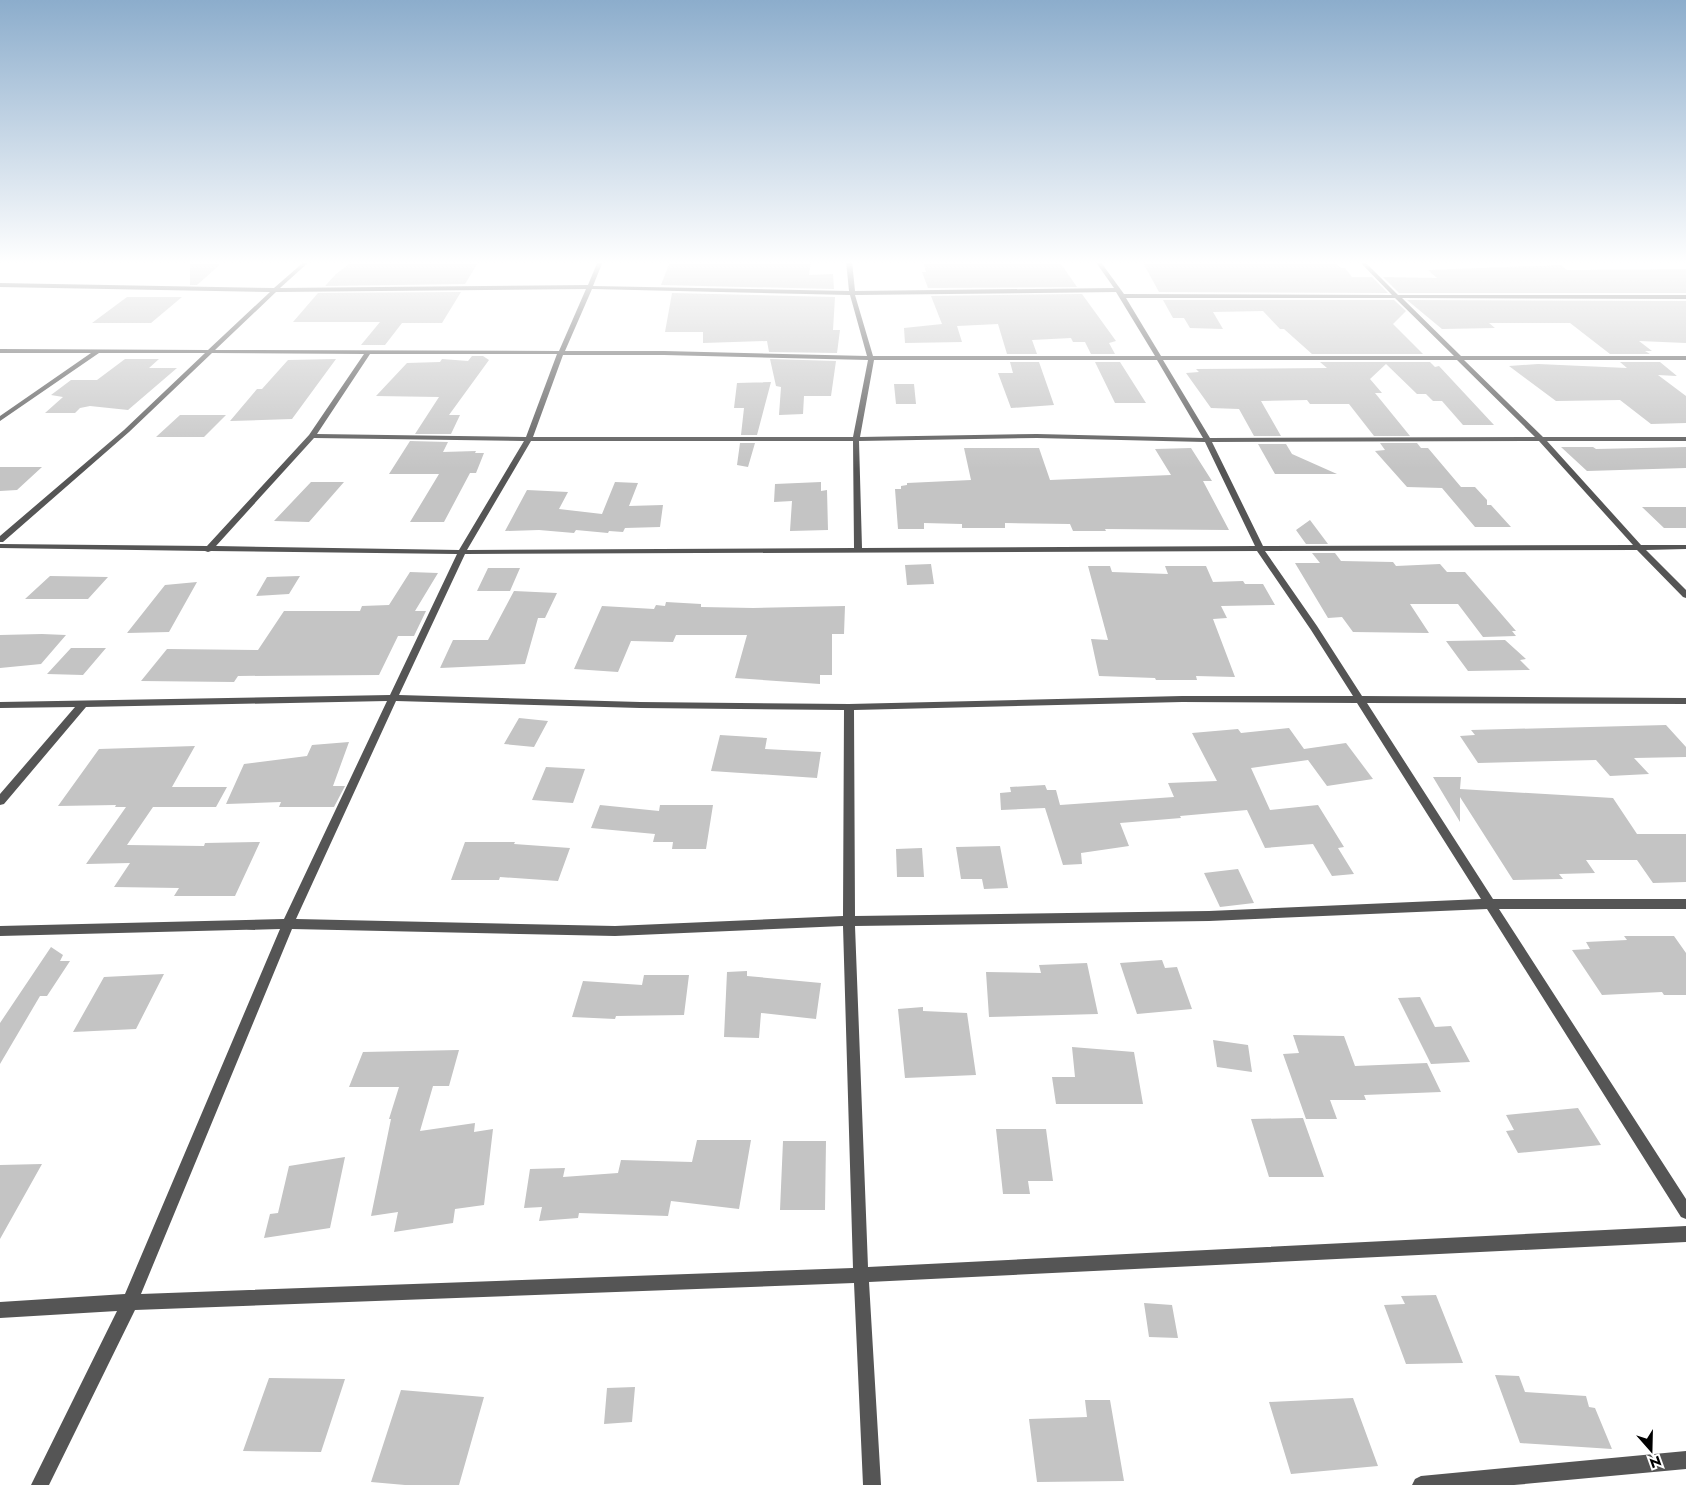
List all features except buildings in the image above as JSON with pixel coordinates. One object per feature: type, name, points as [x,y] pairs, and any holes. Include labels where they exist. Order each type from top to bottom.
[{"type":"street","points":[[0,540],[143,417],[212,351],[231,330]]},
{"type":"street","points":[[40,1485],[130,1302],[288,924],[392,698],[462,552],[529,439],[570,330]]},
{"type":"street","points":[[858,549],[856,439],[871,358],[863,330]]},
{"type":"street","points":[[1143,330],[1208,440],[1260,549],[1314,628],[1686,1212]]},
{"type":"street","points":[[1431,330],[1543,441],[1639,547],[1686,595]]},
{"type":"street","points":[[0,351],[769,354],[871,358],[1686,358]]},
{"type":"street","points":[[0,419],[97,352]]},
{"type":"street","points":[[208,550],[312,436],[368,352]]},
{"type":"street","points":[[312,436],[529,439],[856,439],[1037,436],[1208,440],[1543,441],[1686,439]]},
{"type":"street","points":[[0,546],[462,552],[1686,547]]},
{"type":"street","points":[[0,705],[392,698],[640,705],[849,707],[1182,699],[1686,700]]},
{"type":"street","points":[[0,801],[82,705]]},
{"type":"street","points":[[849,707],[849,921],[860,1275],[872,1485]]},
{"type":"street","points":[[0,931],[288,924],[615,931],[849,921],[1209,916],[1489,904],[1686,904]]},
{"type":"street","points":[[0,1310],[130,1302],[860,1275],[1686,1234]]},
{"type":"street","points":[[1421,1485],[1686,1460]]}]
